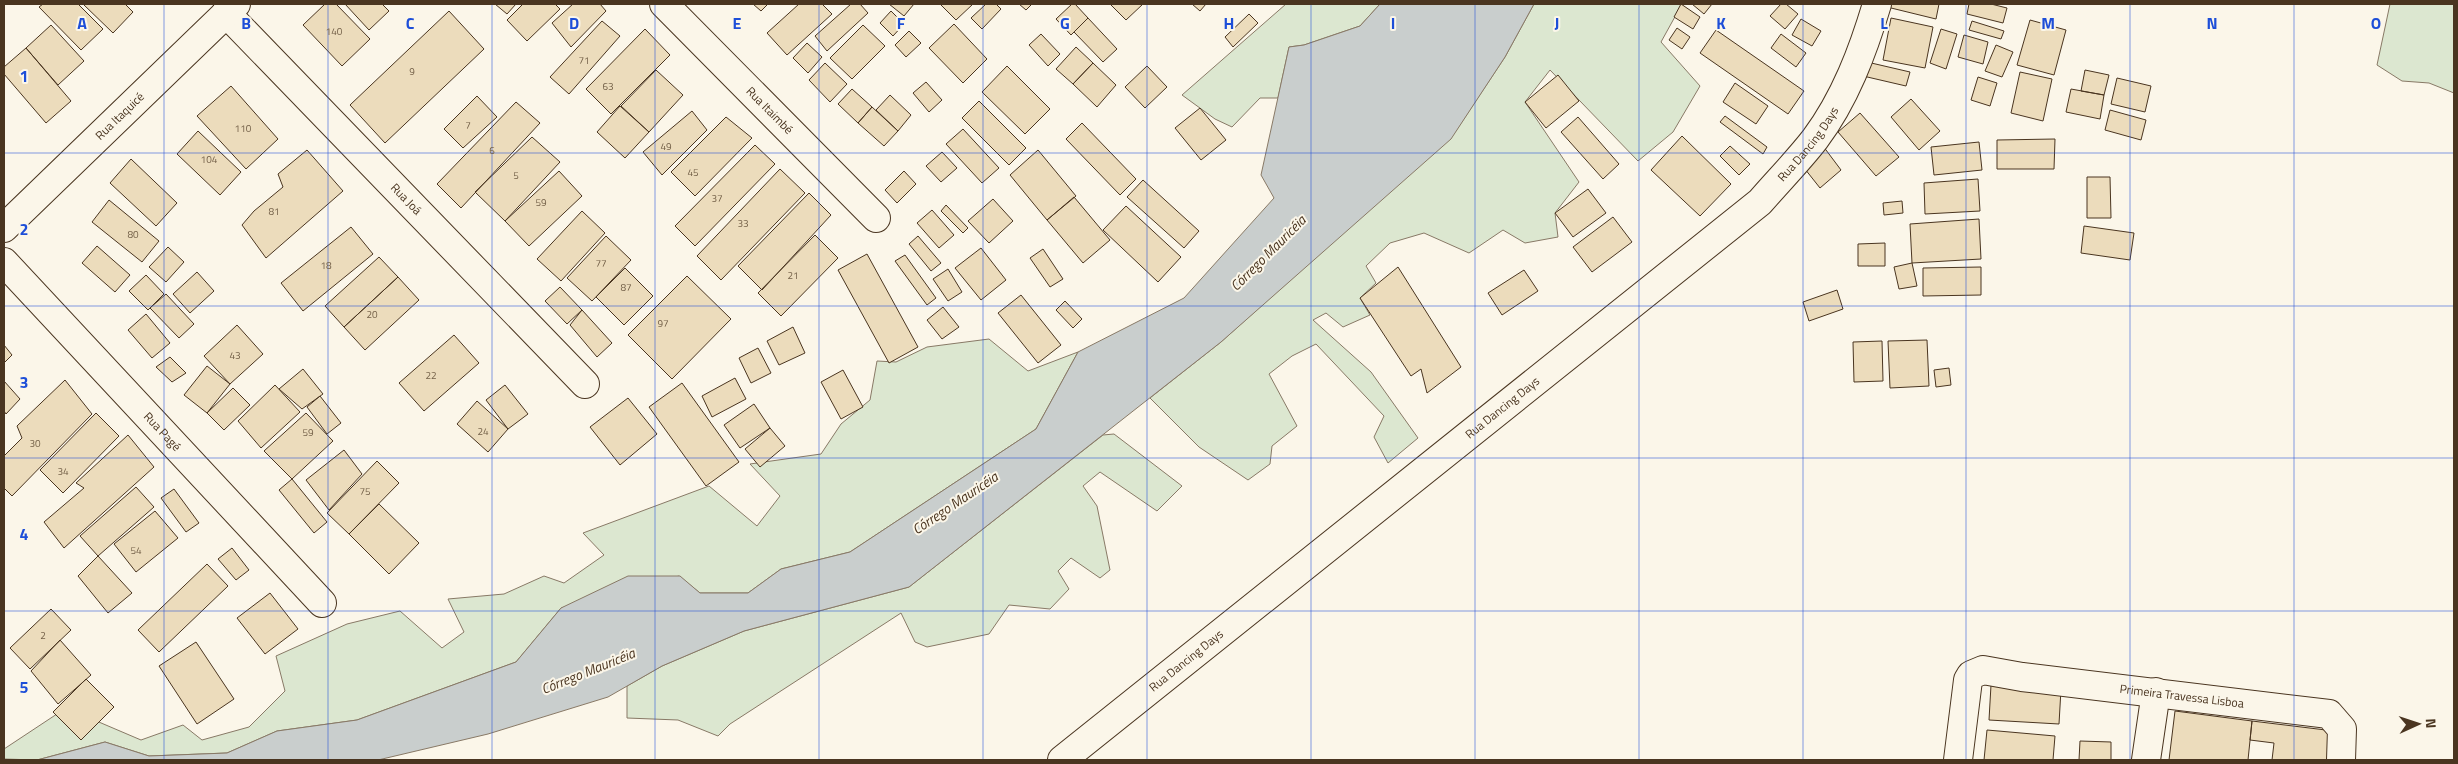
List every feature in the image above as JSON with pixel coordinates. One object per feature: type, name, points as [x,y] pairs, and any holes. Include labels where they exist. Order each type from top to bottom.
[{"type":"street","name":"Rua Itaimbé","points":[[664,4],[876,218]]},
{"type":"street","name":"Rua Dancing Days","points":[[1062,760],[1760,202],[1816,138],[1847,88],[1868,35],[1877,4]]},
{"type":"street","name":"Rua Itaquicé","points":[[4,228],[231,9]]},
{"type":"street","name":"Rua Joá","points":[[231,9],[585,384]]},
{"type":"street","name":"Rua Pagé","points":[[4,262],[322,603]]},
{"type":"street","name":"Primeira Travessa Lisboa","points":[[1958,760],[1968,680],[1971,675],[1983,670],[2022,677],[2329,714],[2342,729],[2341,760]]},
{"type":"street","points":[[2146,760],[2156,692]]},
{"type":"green space","points":[[1286,4],[1380,4],[1360,26],[1304,45],[1289,47],[1278,98],[1260,98],[1232,127],[1215,119],[1182,95]]},
{"type":"green space","points":[[1534,4],[1682,4],[1661,42],[1700,86],[1673,132],[1638,161],[1550,70],[1525,102],[1579,182],[1555,213],[1558,237],[1525,243],[1503,230],[1469,253],[1424,233],[1390,243],[1366,266],[1376,283],[1360,298],[1370,315],[1343,327],[1326,313],[1313,320],[1371,372],[1418,438],[1388,463],[1374,437],[1384,416],[1316,344],[1292,356],[1269,374],[1297,426],[1272,446],[1270,464],[1248,480],[1199,447],[1150,398],[1221,342],[1455,132],[1505,57]]},
{"type":"green space","points":[[2390,4],[2454,4],[2454,93],[2429,83],[2402,81],[2377,65]]},
{"type":"green space","points":[[989,339],[1028,371],[1078,352],[1036,429],[850,552],[781,569],[748,593],[700,593],[679,576],[561,608],[516,662],[357,720],[277,731],[227,753],[149,756],[105,742],[37,760],[4,759],[4,749],[66,708],[141,740],[183,725],[202,740],[249,727],[285,691],[276,656],[347,624],[400,611],[442,648],[464,632],[448,599],[504,594],[544,576],[564,583],[604,555],[583,533],[709,486],[757,526],[780,496],[750,464],[821,454],[841,424],[870,400],[877,361],[896,362],[927,347]]},
{"type":"green space","points":[[1114,434],[1182,486],[1157,511],[1100,472],[1083,486],[1097,506],[1110,570],[1100,578],[1071,558],[1058,571],[1069,589],[1050,609],[1009,605],[989,634],[927,647],[915,642],[901,613],[730,724],[718,736],[678,720],[627,718],[627,686],[662,666],[744,631],[909,587],[1103,435]]},
{"type":"water","name":"Córrego Mauricéia","points":[[1380,4],[1534,4],[1505,57],[1451,139],[1221,342],[909,587],[744,631],[662,666],[608,697],[488,734],[378,760],[37,760],[105,742],[149,756],[227,753],[277,731],[357,720],[516,662],[561,608],[628,576],[680,576],[700,593],[748,593],[781,569],[850,552],[1036,429],[1078,352],[1184,298],[1274,198],[1261,175],[1289,47],[1304,45],[1360,26]]},
{"type":"building","points":[[43,4],[78,4],[103,29],[81,50],[39,7]]},
{"type":"building","points":[[83,4],[125,4],[133,12],[113,33]]},
{"type":"building","points":[[325,4],[336,4],[370,39],[342,66],[303,25]]},
{"type":"building","points":[[345,4],[382,4],[389,11],[369,30]]},
{"type":"building","points":[[495,4],[516,4],[507,14]]},
{"type":"building","points":[[523,4],[555,4],[560,9],[527,41],[507,20]]},
{"type":"building","points":[[573,4],[600,4],[606,11],[571,47],[552,23]]},
{"type":"building","points":[[753,4],[768,4],[761,11]]},
{"type":"building","points":[[799,4],[822,4],[832,14],[787,55],[767,33]]},
{"type":"building","points":[[851,4],[860,4],[868,13],[827,51],[815,36]]},
{"type":"building","points":[[889,4],[914,4],[904,16]]},
{"type":"building","points":[[940,4],[973,4],[956,20]]},
{"type":"building","points":[[986,4],[996,4],[1001,9],[982,29],[971,18]]},
{"type":"building","points":[[1019,4],[1032,4],[1026,10]]},
{"type":"building","points":[[1072,4],[1075,4],[1088,18],[1071,35],[1056,19]]},
{"type":"building","points":[[1110,4],[1143,4],[1126,20]]},
{"type":"building","points":[[1192,4],[1206,4],[1200,11]]},
{"type":"building","points":[[1681,4],[1700,17],[1693,29],[1674,17]]},
{"type":"building","points":[[1692,4],[1712,4],[1704,14]]},
{"type":"building","points":[[1781,4],[1786,4],[1798,14],[1785,29],[1770,16]]},
{"type":"building","points":[[1888,4],[1939,4],[1936,19],[1887,7]]},
{"type":"building","points":[[1969,4],[1991,4],[2007,8],[2003,23],[1967,14]]},
{"type":"building","points":[[449,11],[484,49],[385,143],[350,105]]},
{"type":"building","points":[[891,11],[904,24],[893,36],[880,23]]},
{"type":"building","points":[[1249,14],[1258,23],[1233,47],[1225,37]]},
{"type":"building","points":[[1088,18],[1117,49],[1103,62],[1074,32]]},
{"type":"building","points":[[1891,18],[1933,27],[1925,68],[1883,60]]},
{"type":"building","points":[[1801,19],[1821,31],[1812,46],[1792,35]]},
{"type":"building","points":[[2030,20],[2066,30],[2054,75],[2017,65]]},
{"type":"building","points":[[602,21],[620,36],[569,94],[550,77]]},
{"type":"building","points":[[1972,21],[2004,31],[2001,39],[1969,30]]},
{"type":"building","points":[[954,24],[987,59],[963,83],[929,48]]},
{"type":"building","points":[[51,25],[84,61],[58,85],[26,48]]},
{"type":"building","points":[[863,25],[885,46],[852,79],[830,58]]},
{"type":"building","points":[[1677,28],[1690,37],[1682,49],[1669,40]]},
{"type":"building","points":[[645,29],[670,55],[611,114],[586,89]]},
{"type":"building","points":[[1941,29],[1957,34],[1946,69],[1930,63]]},
{"type":"building","points":[[1716,30],[1804,91],[1788,114],[1700,53]]},
{"type":"building","points":[[909,31],[921,43],[906,57],[895,45]]},
{"type":"building","points":[[1041,34],[1060,54],[1048,66],[1029,45]]},
{"type":"building","points":[[1781,34],[1806,53],[1796,67],[1771,48]]},
{"type":"building","points":[[1964,35],[1988,42],[1983,64],[1958,57]]},
{"type":"building","points":[[807,43],[822,57],[808,73],[793,58]]},
{"type":"building","points":[[1996,45],[2013,52],[2002,77],[1985,71]]},
{"type":"building","points":[[1076,47],[1093,63],[1073,84],[1056,69]]},
{"type":"building","points":[[26,48],[71,101],[46,123],[4,74],[4,67]]},
{"type":"building","points":[[1867,62],[1910,72],[1906,86],[1863,76]]},
{"type":"building","points":[[825,63],[847,84],[830,102],[809,80]]},
{"type":"building","points":[[1093,63],[1116,85],[1097,107],[1073,84]]},
{"type":"building","points":[[1007,66],[1050,109],[1025,134],[982,92]]},
{"type":"building","points":[[1147,66],[1167,87],[1145,108],[1125,87]]},
{"type":"building","points":[[656,70],[683,95],[649,132],[621,106]]},
{"type":"building","points":[[2085,70],[2109,75],[2104,95],[2081,91]]},
{"type":"building","points":[[2020,72],[2052,79],[2043,121],[2011,113]]},
{"type":"building","points":[[1558,75],[1579,101],[1546,128],[1525,102]]},
{"type":"building","points":[[1978,77],[1997,83],[1990,106],[1971,100]]},
{"type":"building","points":[[2117,78],[2151,86],[2145,112],[2111,104]]},
{"type":"building","points":[[926,82],[942,100],[929,112],[913,93]]},
{"type":"building","points":[[1735,83],[1768,106],[1756,124],[1723,102]]},
{"type":"building","points":[[231,86],[278,139],[246,169],[197,116]]},
{"type":"building","points":[[852,89],[872,107],[858,123],[838,104]]},
{"type":"building","points":[[2071,89],[2104,95],[2100,119],[2066,112]]},
{"type":"building","points":[[890,95],[911,115],[898,131],[876,110]]},
{"type":"building","points":[[477,96],[497,117],[463,148],[444,129]]},
{"type":"building","points":[[1911,99],[1940,131],[1919,150],[1891,117]]},
{"type":"building","points":[[979,101],[1026,148],[1009,165],[962,118]]},
{"type":"building","points":[[516,102],[540,123],[461,208],[437,184]]},
{"type":"building","points":[[620,106],[649,132],[625,158],[597,132]]},
{"type":"building","points":[[872,107],[898,131],[884,146],[858,123]]},
{"type":"building","points":[[1200,108],[1226,140],[1201,160],[1175,128]]},
{"type":"building","points":[[2110,110],[2146,120],[2141,140],[2105,130]]},
{"type":"building","points":[[692,111],[707,130],[662,175],[643,152]]},
{"type":"building","points":[[1860,113],[1899,157],[1876,176],[1838,132]]},
{"type":"building","points":[[1725,116],[1767,147],[1763,154],[1720,122]]},
{"type":"building","points":[[726,117],[752,138],[695,196],[671,172]]},
{"type":"building","points":[[1578,117],[1619,164],[1603,179],[1561,132]]},
{"type":"building","points":[[1082,123],[1136,179],[1120,195],[1066,139]]},
{"type":"building","points":[[963,129],[999,168],[982,183],[946,144]]},
{"type":"building","points":[[198,131],[241,172],[220,195],[177,154]]},
{"type":"building","points":[[1682,136],[1731,184],[1700,216],[1651,170]]},
{"type":"building","points":[[532,137],[560,162],[505,221],[475,192]]},
{"type":"building","points":[[2055,139],[2054,169],[1997,169],[1997,140]]},
{"type":"building","points":[[1979,142],[1982,170],[1934,175],[1931,147]]},
{"type":"building","points":[[755,145],[775,164],[695,246],[675,226]]},
{"type":"building","points":[[1730,146],[1750,164],[1739,175],[1720,156]]},
{"type":"building","points":[[1823,146],[1841,170],[1820,188],[1801,164]]},
{"type":"building","points":[[307,150],[343,191],[266,258],[242,225],[254,211],[283,187],[278,174]]},
{"type":"building","points":[[1038,150],[1076,196],[1047,220],[1010,175]]},
{"type":"building","points":[[942,152],[957,168],[941,182],[926,166]]},
{"type":"building","points":[[131,159],[177,203],[156,226],[110,183]]},
{"type":"building","points":[[780,169],[805,193],[721,280],[697,256]]},
{"type":"building","points":[[559,171],[582,196],[529,246],[505,221]]},
{"type":"building","points":[[904,171],[916,184],[897,203],[885,190]]},
{"type":"building","points":[[2087,177],[2110,177],[2111,218],[2087,218]]},
{"type":"building","points":[[1978,179],[1980,211],[1925,214],[1924,183]]},
{"type":"building","points":[[1143,180],[1199,231],[1184,248],[1127,197]]},
{"type":"building","points":[[1588,189],[1606,213],[1573,237],[1555,213]]},
{"type":"building","points":[[809,193],[831,215],[762,290],[738,266]]},
{"type":"building","points":[[1074,197],[1110,240],[1083,263],[1047,220]]},
{"type":"building","points":[[993,199],[1013,221],[989,243],[968,221]]},
{"type":"building","points":[[109,200],[159,241],[142,262],[92,222]]},
{"type":"building","points":[[1902,201],[1903,213],[1884,215],[1883,203]]},
{"type":"building","points":[[946,205],[968,228],[963,233],[941,211]]},
{"type":"building","points":[[1126,206],[1181,257],[1158,282],[1103,230]]},
{"type":"building","points":[[932,210],[954,235],[939,248],[917,223]]},
{"type":"building","points":[[582,211],[605,233],[561,281],[537,259]]},
{"type":"building","points":[[1613,217],[1632,242],[1592,272],[1573,247]]},
{"type":"building","points":[[1979,219],[1981,259],[1912,263],[1910,224]]},
{"type":"building","points":[[2084,226],[2134,233],[2130,260],[2081,253]]},
{"type":"building","points":[[351,227],[373,254],[303,311],[281,283]]},
{"type":"building","points":[[815,235],[838,258],[781,316],[758,293]]},
{"type":"building","points":[[606,236],[631,260],[592,301],[567,278]]},
{"type":"building","points":[[918,236],[941,263],[931,271],[909,244]]},
{"type":"building","points":[[1885,243],[1885,266],[1858,266],[1858,244]]},
{"type":"building","points":[[97,246],[130,275],[115,292],[82,263]]},
{"type":"building","points":[[168,247],[184,262],[166,282],[149,267]]},
{"type":"building","points":[[981,248],[1006,280],[981,300],[955,268]]},
{"type":"building","points":[[1043,249],[1063,279],[1050,287],[1030,258]]},
{"type":"building","points":[[867,254],[918,347],[889,363],[838,270]]},
{"type":"building","points":[[905,255],[936,298],[927,305],[895,261]]},
{"type":"building","points":[[379,257],[398,277],[344,327],[325,306]]},
{"type":"building","points":[[1912,263],[1917,286],[1899,289],[1894,267]]},
{"type":"building","points":[[1398,267],[1461,367],[1427,393],[1421,369],[1411,376],[1360,298]]},
{"type":"building","points":[[1981,267],[1981,295],[1923,296],[1923,268]]},
{"type":"building","points":[[625,268],[653,296],[624,325],[596,297]]},
{"type":"building","points":[[948,269],[962,292],[948,301],[933,279]]},
{"type":"building","points":[[1524,270],[1538,291],[1502,315],[1488,293]]},
{"type":"building","points":[[197,272],[214,291],[190,313],[173,294]]},
{"type":"building","points":[[146,275],[164,294],[148,310],[129,291]]},
{"type":"building","points":[[687,276],[731,319],[672,379],[628,335]]},
{"type":"building","points":[[398,277],[419,300],[365,350],[344,327]]},
{"type":"building","points":[[560,287],[582,310],[567,324],[545,301]]},
{"type":"building","points":[[1837,290],[1843,309],[1809,321],[1803,302]]},
{"type":"building","points":[[166,294],[194,324],[179,338],[150,308]]},
{"type":"building","points":[[1021,295],[1061,345],[1038,363],[998,313]]},
{"type":"building","points":[[1065,301],[1082,319],[1073,328],[1056,310]]},
{"type":"building","points":[[943,307],[959,327],[942,339],[927,320]]},
{"type":"building","points":[[582,310],[612,343],[597,357],[570,325]]},
{"type":"building","points":[[146,314],[170,343],[152,358],[128,330]]},
{"type":"building","points":[[237,325],[263,354],[230,384],[204,356]]},
{"type":"building","points":[[793,327],[805,353],[779,365],[767,341]]},
{"type":"building","points":[[454,335],[479,363],[424,411],[399,383]]},
{"type":"building","points":[[1927,340],[1929,386],[1890,388],[1888,341]]},
{"type":"building","points":[[1882,341],[1883,381],[1854,382],[1853,342]]},
{"type":"building","points":[[4,345],[12,355],[4,363]]},
{"type":"building","points":[[758,348],[771,373],[751,383],[739,358]]},
{"type":"building","points":[[170,357],[186,373],[172,382],[156,367]]},
{"type":"building","points":[[207,366],[230,384],[207,413],[184,395]]},
{"type":"building","points":[[1949,368],[1951,385],[1936,387],[1934,370]]},
{"type":"building","points":[[303,369],[323,394],[302,409],[279,389]]},
{"type":"building","points":[[843,370],[863,407],[841,419],[821,382]]},
{"type":"building","points":[[735,378],[746,399],[712,417],[702,396]]},
{"type":"building","points":[[65,380],[92,414],[12,496],[4,488],[4,456],[22,438],[17,426]]},
{"type":"building","points":[[4,381],[20,399],[6,414],[4,411]]},
{"type":"building","points":[[682,383],[739,462],[706,486],[649,407]]},
{"type":"building","points":[[275,385],[300,412],[261,448],[238,421]]},
{"type":"building","points":[[505,385],[528,414],[508,429],[486,400]]},
{"type":"building","points":[[233,388],[250,405],[224,430],[207,413]]},
{"type":"building","points":[[320,396],[341,423],[327,434],[307,407]]},
{"type":"building","points":[[628,398],[657,434],[620,465],[590,427]]},
{"type":"building","points":[[477,401],[508,429],[488,452],[457,424]]},
{"type":"building","points":[[754,404],[770,428],[740,448],[724,425]]},
{"type":"building","points":[[96,413],[119,436],[63,493],[40,470]]},
{"type":"building","points":[[306,413],[333,441],[292,479],[264,451]]},
{"type":"building","points":[[770,428],[785,446],[760,467],[745,449]]},
{"type":"building","points":[[128,435],[154,467],[64,548],[44,522],[84,488],[76,483]]},
{"type":"building","points":[[344,450],[362,474],[329,510],[306,480]]},
{"type":"building","points":[[377,461],[399,483],[349,534],[327,513]]},
{"type":"building","points":[[292,479],[327,522],[314,533],[279,490]]},
{"type":"building","points":[[136,487],[154,507],[98,556],[80,536]]},
{"type":"building","points":[[174,489],[199,523],[186,532],[161,498]]},
{"type":"building","points":[[379,504],[419,543],[389,574],[349,534]]},
{"type":"building","points":[[155,511],[178,538],[136,572],[114,544]]},
{"type":"building","points":[[232,548],[249,570],[236,580],[218,559]]},
{"type":"building","points":[[98,556],[132,593],[108,613],[78,576]]},
{"type":"building","points":[[207,564],[228,586],[159,652],[138,630]]},
{"type":"building","points":[[270,593],[298,629],[265,654],[237,618]]},
{"type":"building","points":[[51,609],[71,630],[30,669],[10,648]]},
{"type":"building","points":[[60,640],[91,675],[58,704],[31,671]]},
{"type":"building","points":[[196,642],[234,699],[197,724],[159,666]]},
{"type":"building","points":[[86,679],[114,707],[81,740],[53,712]]},
{"type":"building","points":[[1991,685],[2061,689],[2059,724],[1989,720]]},
{"type":"building","points":[[2175,711],[2252,721],[2248,760],[2169,760]]},
{"type":"building","points":[[2252,721],[2334,731],[2330,760],[2272,760],[2274,743],[2250,740]]},
{"type":"building","points":[[1987,730],[2055,736],[2053,760],[1984,760]]},
{"type":"building","points":[[2080,741],[2111,742],[2111,760],[2079,760]]}]
